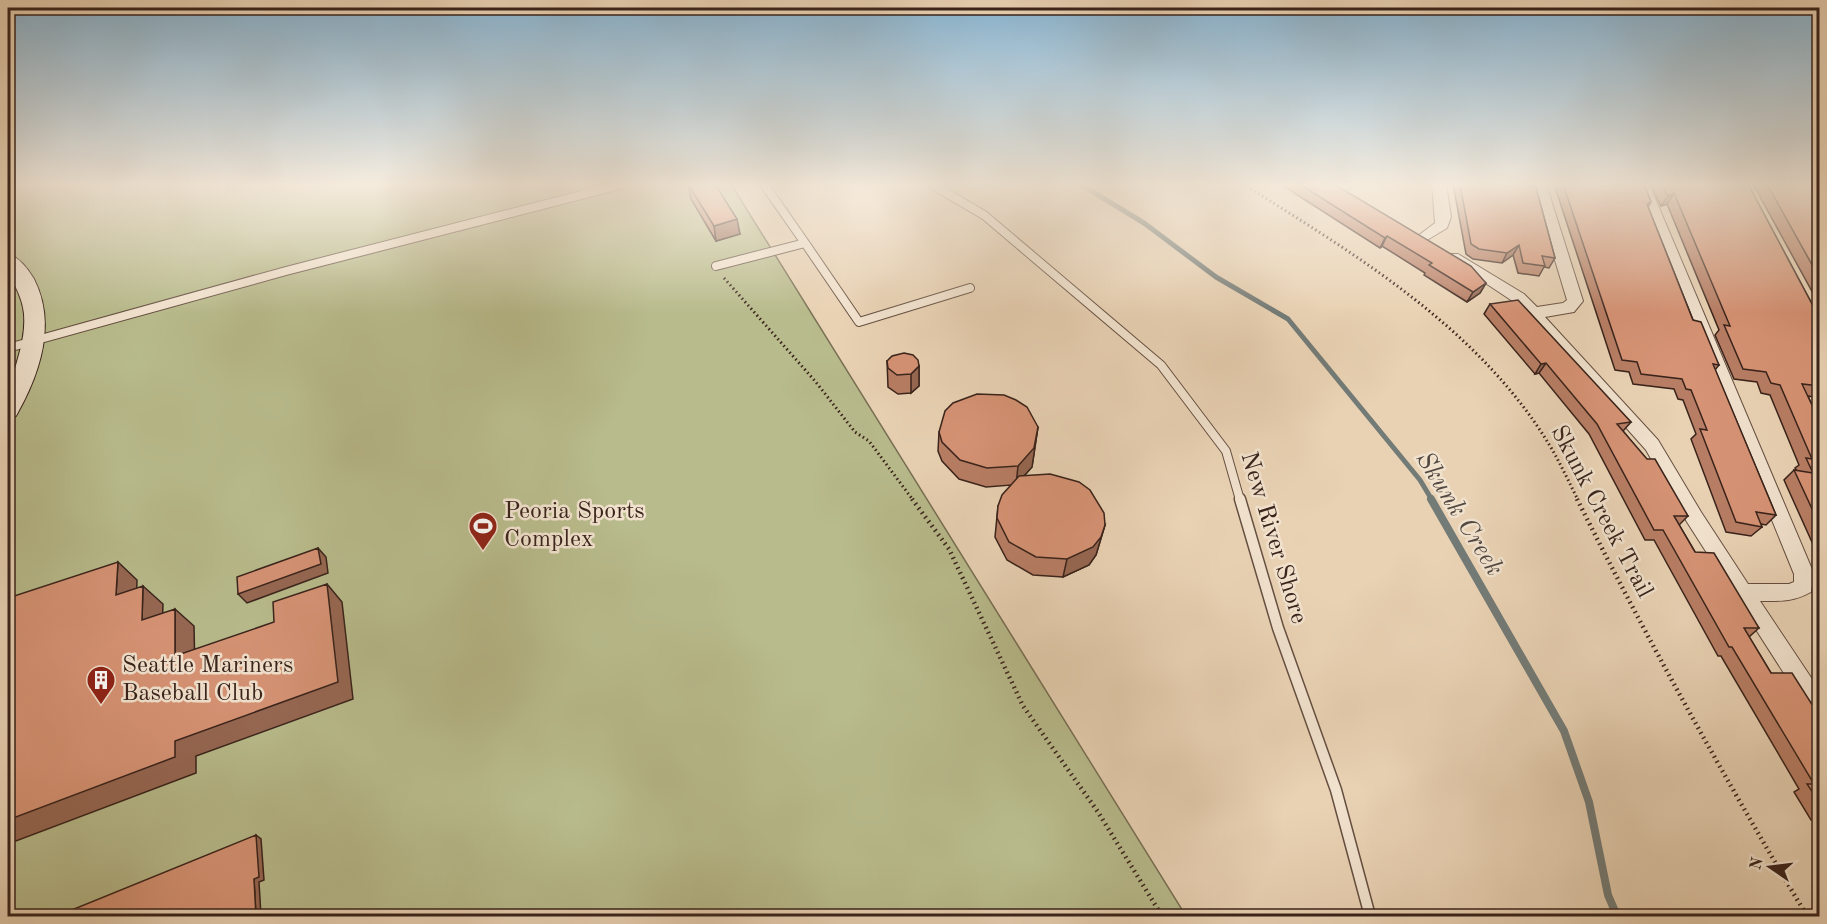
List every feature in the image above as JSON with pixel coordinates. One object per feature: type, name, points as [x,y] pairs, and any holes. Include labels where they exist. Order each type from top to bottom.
[{"type":"street","points":[[1436,227],[1416,235],[1506,287],[1535,313],[1652,445],[1678,491],[1820,710]]},
{"type":"street","points":[[1535,313],[1568,308],[1575,301],[1552,227]]},
{"type":"street","points":[[1660,227],[1804,574],[1804,586],[1792,593],[1743,592]]},
{"type":"street","points":[[8,260],[24,281],[32,301],[34,341],[23,380],[8,410]]},
{"type":"lane","points":[[8,348],[286,271],[456,227]]},
{"type":"lane","points":[[794,227],[860,322],[970,288]]},
{"type":"lane","name":"New River Shore","points":[[998,227],[1161,365],[1226,451],[1278,628],[1336,790],[1370,916]]},
{"type":"lane","points":[[716,266],[805,243]]},
{"type":"path","name":"Skunk Creek Trail","points":[[1311,227],[1351,252],[1438,317],[1492,371],[1523,408],[1553,451],[1641,627],[1729,786],[1807,916]]},
{"type":"path","points":[[716,266],[727,283],[815,381],[855,432],[869,441],[949,549],[1023,706],[1098,812],[1162,916]]},
{"type":"green space","name":"Peoria Sports Complex","points":[[8,227],[758,227],[1186,916],[8,916]]},
{"type":"building","points":[[1368,227],[1406,227],[1471,266],[1486,283],[1473,292],[1429,265],[1432,263],[1387,236],[1385,238]]},
{"type":"building","points":[[1468,227],[1547,227],[1555,258],[1542,256],[1545,266],[1523,263],[1519,245],[1507,253],[1479,249],[1471,244]]},
{"type":"building","points":[[1577,227],[1656,227],[1693,320],[1701,322],[1719,365],[1713,364],[1776,515],[1756,512],[1762,527],[1736,522],[1700,429],[1707,430],[1691,390],[1686,389],[1682,379],[1641,374],[1637,362],[1622,360]]},
{"type":"building","points":[[1688,227],[1771,227],[1820,319],[1820,386],[1802,384],[1820,422],[1820,526],[1794,470],[1813,473],[1806,458],[1812,459],[1780,385],[1771,383],[1766,372],[1743,369],[1724,325],[1730,326]]},
{"type":"building","points":[[1791,227],[1820,227],[1820,279]]},
{"type":"building","points":[[1518,300],[1631,422],[1617,424],[1647,459],[1655,459],[1688,516],[1674,516],[1695,552],[1714,553],[1759,628],[1744,628],[1771,673],[1792,673],[1820,717],[1820,803],[1807,784],[1814,784],[1732,647],[1729,647],[1663,530],[1654,530],[1597,424],[1546,363],[1541,364],[1490,304]]},
{"type":"building","points":[[904,353],[913,355],[918,360],[919,366],[911,374],[897,375],[888,368],[887,361],[892,356]]},
{"type":"building","points":[[977,394],[1004,395],[1027,407],[1038,427],[1034,448],[1018,466],[987,468],[960,460],[942,442],[939,432],[945,411],[953,403]]},
{"type":"building","points":[[1050,474],[1079,482],[1090,490],[1104,513],[1105,525],[1101,537],[1093,547],[1067,559],[1036,557],[1009,542],[997,518],[1002,495],[1019,476]]},
{"type":"building","points":[[318,548],[321,564],[238,594],[237,577]]},
{"type":"building","name":"Seattle Mariners Baseball Club","points":[[118,562],[116,595],[143,586],[142,620],[175,609],[175,656],[274,622],[273,602],[327,584],[338,682],[175,741],[175,757],[8,820],[8,598]]},
{"type":"building","points":[[256,835],[259,877],[254,879],[256,916],[57,916]]},
{"type":"waterway","name":"Skunk Creek","points":[[1149,227],[1216,277],[1288,319],[1420,480],[1432,500]]},
{"type":"waterway","name":"Skunk Creek","points":[[1431,499],[1564,731],[1589,802],[1608,895],[1617,916]]},
{"type":"place","name":"Peoria Sports Complex","points":[[483,552]]},
{"type":"place","name":"Seattle Mariners Baseball Club","points":[[101,706]]}]
